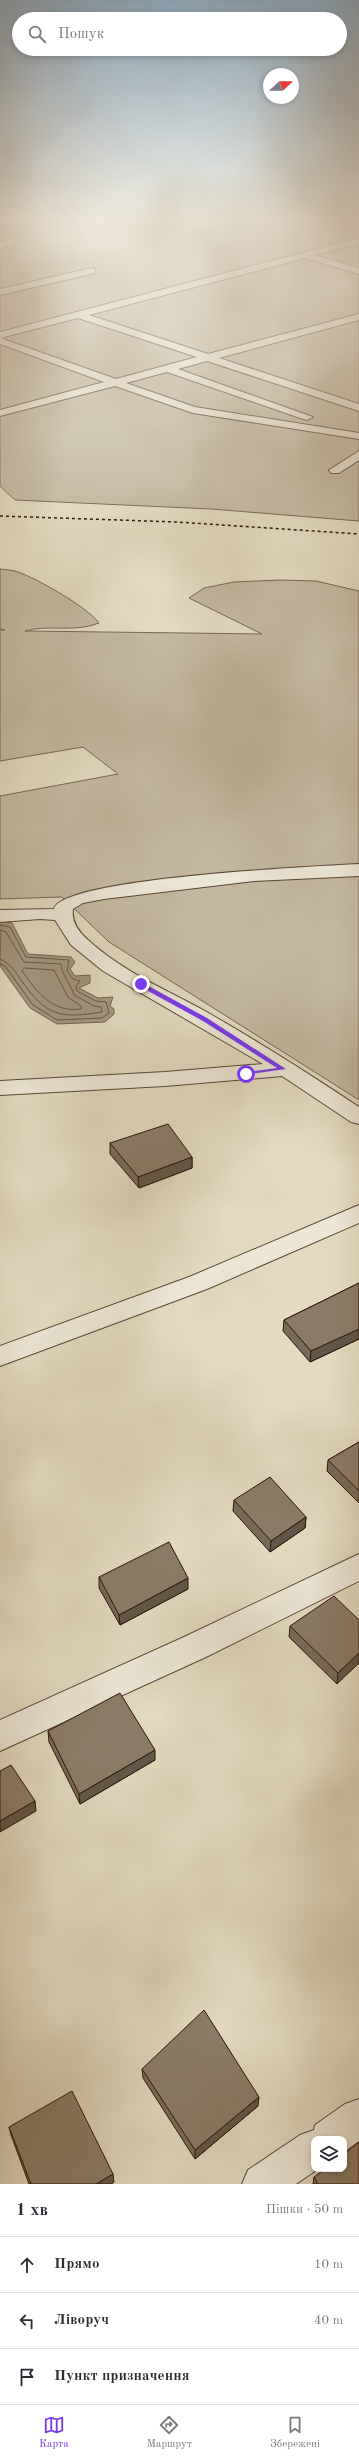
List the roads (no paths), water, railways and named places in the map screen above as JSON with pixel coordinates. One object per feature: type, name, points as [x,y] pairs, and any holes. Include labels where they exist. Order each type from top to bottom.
[{"type":"street","points":[[0,335],[55,320]]},
{"type":"street","points":[[94,320],[204,358],[359,408]]},
{"type":"street","points":[[0,413],[348,320]]},
{"type":"street","points":[[0,341],[193,410],[359,436]]},
{"type":"street","points":[[166,368],[359,436]]},
{"type":"street","points":[[335,470],[359,455]]},
{"type":"street","points":[[359,870],[254,875],[104,893],[77,899],[64,906],[62,915],[70,932],[83,946],[102,959],[359,1117]]},
{"type":"street","points":[[0,916],[40,913],[62,915]]},
{"type":"street","points":[[0,1088],[187,1078],[283,1069]]},
{"type":"street","points":[[0,1356],[198,1283],[359,1213]]},
{"type":"street","points":[[0,1736],[195,1647],[359,1567]]},
{"type":"street","points":[[333,2136],[359,2118]]},
{"type":"street","points":[[262,2184],[311,2151]]},
{"type":"water","points":[[1,921],[12,923],[28,954],[71,957],[75,962],[70,969],[75,976],[90,975],[90,983],[79,988],[98,998],[113,997],[110,1006],[114,1009],[114,1014],[105,1022],[57,1024],[30,1008],[0,966]]},
{"type":"railway","points":[[0,516],[177,522],[359,534]]}]
